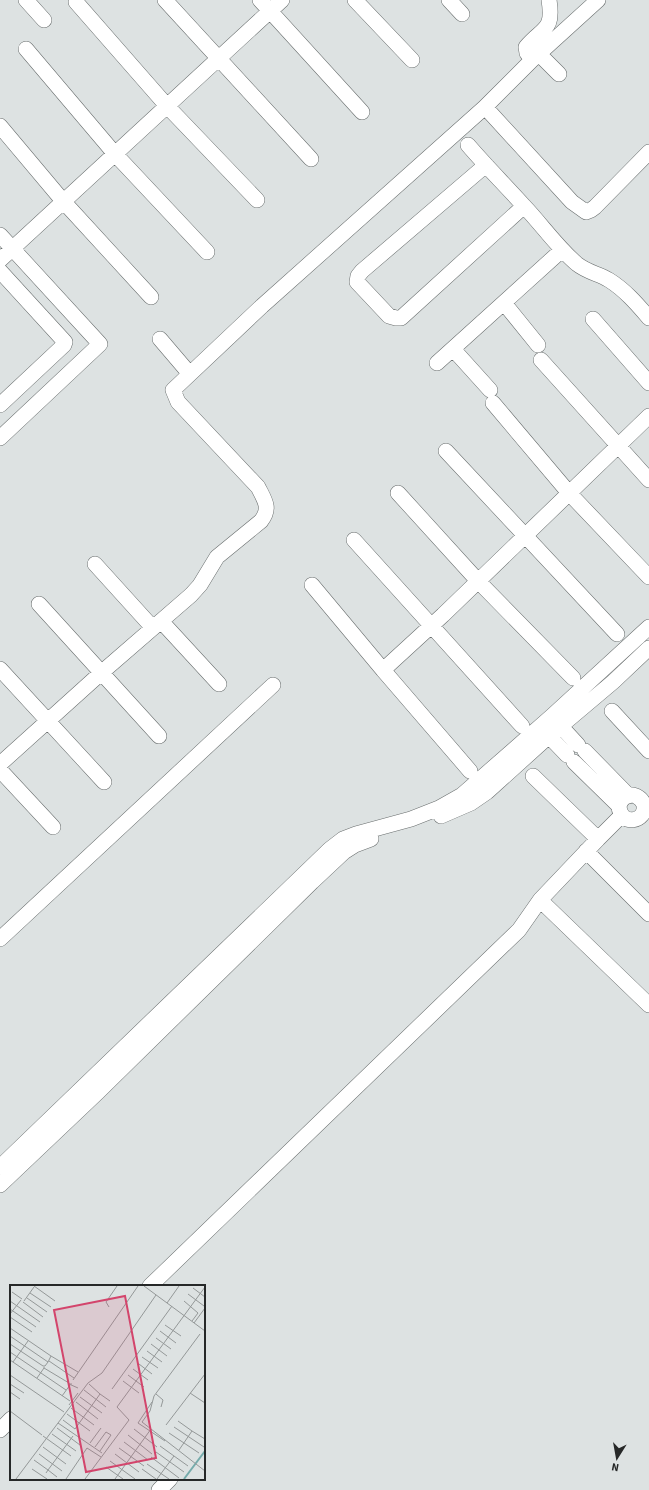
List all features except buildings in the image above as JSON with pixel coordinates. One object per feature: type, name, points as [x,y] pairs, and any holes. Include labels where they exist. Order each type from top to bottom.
[{"type":"street","points":[[26,0],[44,20]]},
{"type":"street","points":[[164,0],[311,159]]},
{"type":"street","points":[[0,260],[219,58],[265,5],[282,0]]},
{"type":"street","points":[[356,0],[412,60]]},
{"type":"street","points":[[449,0],[462,14]]},
{"type":"street","points":[[549,0],[551,16],[548,25],[545,30],[526,46],[527,53],[536,57],[559,74]]},
{"type":"street","points":[[0,764],[196,590],[217,557],[261,521],[266,514],[267,508],[258,487],[178,402],[173,390],[189,373],[360,217],[485,107],[536,57],[598,0]]},
{"type":"street","points":[[76,2],[167,106],[256,200]]},
{"type":"street","points":[[265,5],[362,112]]},
{"type":"street","points":[[26,49],[115,154],[207,252]]},
{"type":"street","points":[[485,107],[572,202],[586,212],[595,207],[649,152]]},
{"type":"street","points":[[0,126],[63,201],[151,297]]},
{"type":"street","points":[[468,145],[562,250],[587,271],[608,279],[616,285],[628,295],[649,318]]},
{"type":"street","points":[[486,165],[362,271],[358,276],[357,282],[389,316],[402,318],[524,206]]},
{"type":"street","points":[[0,235],[100,344],[0,438]]},
{"type":"street","points":[[436,363],[562,250]]},
{"type":"street","points":[[0,271],[65,342],[64,345],[0,405]]},
{"type":"street","points":[[504,303],[538,345]]},
{"type":"street","points":[[592,319],[649,383]]},
{"type":"street","points":[[160,339],[189,373]]},
{"type":"street","points":[[453,348],[569,494],[649,577]]},
{"type":"street","points":[[541,360],[649,480]]},
{"type":"street","points":[[383,670],[431,626],[649,416]]},
{"type":"street","points":[[446,451],[617,634]]},
{"type":"street","points":[[398,493],[478,581],[572,678]]},
{"type":"street","points":[[354,540],[522,726]]},
{"type":"street","points":[[95,564],[219,684]]},
{"type":"street","points":[[312,585],[478,781]]},
{"type":"street","points":[[40,604],[159,736]]},
{"type":"street","points":[[556,721],[649,627]]},
{"type":"street","points":[[0,1185],[98,1092],[344,852],[355,845],[414,822],[471,803],[478,781],[556,721],[613,682],[649,648]]},
{"type":"street","points":[[0,669],[104,782]]},
{"type":"street","points":[[0,939],[273,685]]},
{"type":"street","points":[[612,711],[649,751]]},
{"type":"street","points":[[556,721],[576,753]]},
{"type":"street","points":[[544,731],[576,753],[632,801],[643,802],[644,822]]},
{"type":"street","points":[[0,770],[53,827]]},
{"type":"street","points":[[533,776],[598,839]]},
{"type":"street","points":[[151,1285],[519,930],[540,900],[632,801]]},
{"type":"street","points":[[0,1167],[330,849],[343,839],[356,834],[414,822]]},
{"type":"street","points":[[586,851],[649,914]]},
{"type":"street","points":[[540,900],[649,1005]]},
{"type":"street","points":[[0,1430],[10,1421]]},
{"type":"street","points":[[159,1490],[169,1480]]}]
